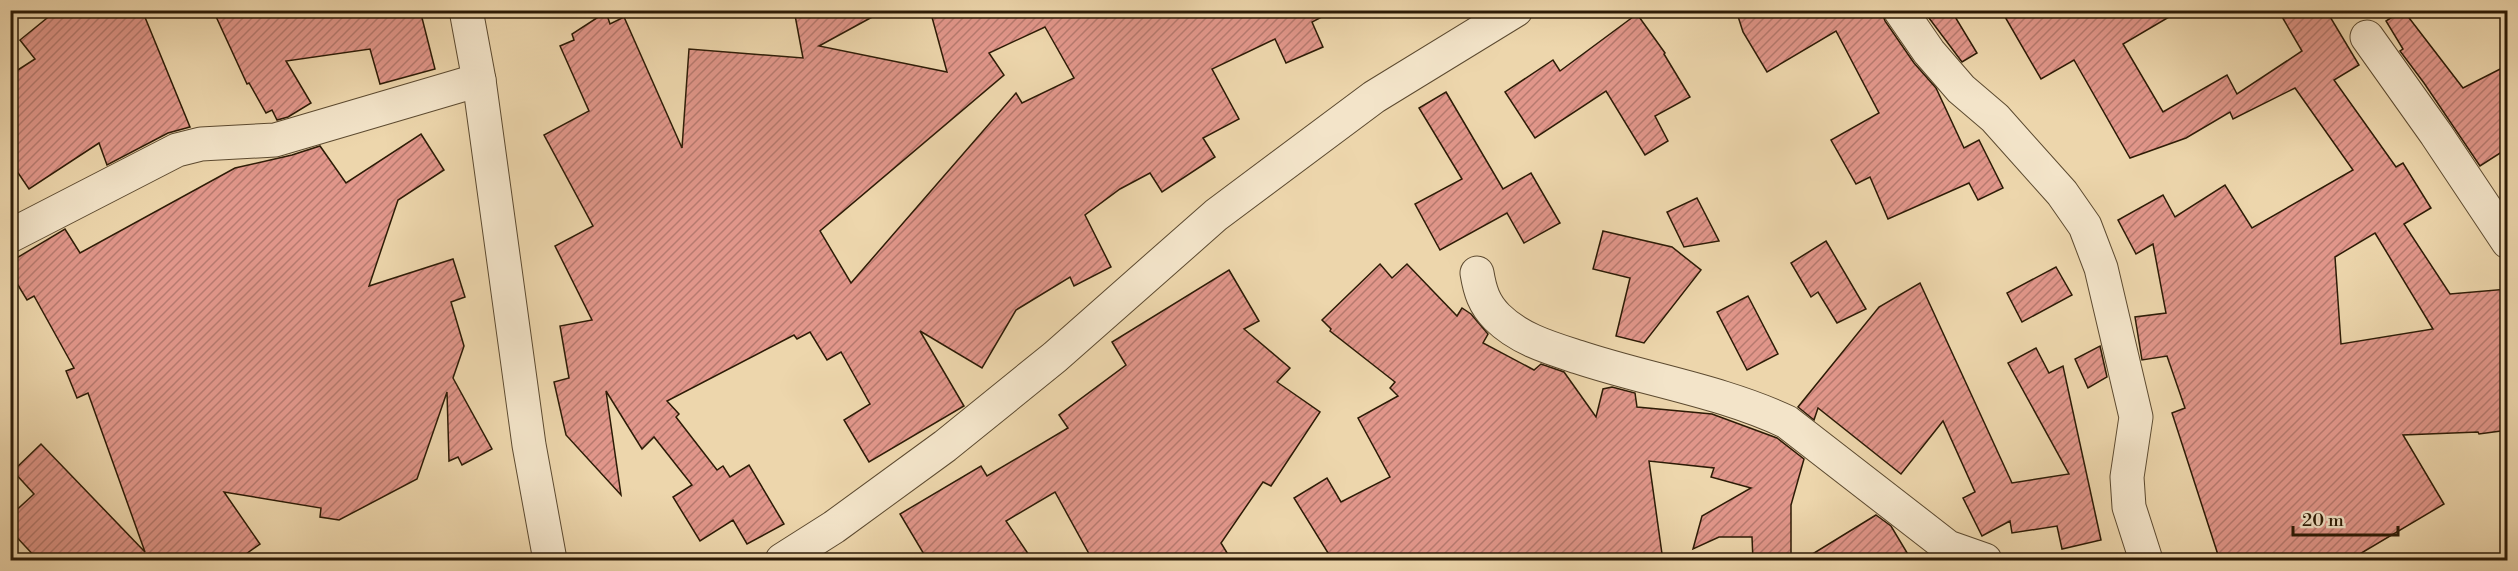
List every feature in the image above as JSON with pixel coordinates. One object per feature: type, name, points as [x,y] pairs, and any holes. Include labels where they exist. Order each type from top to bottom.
[{"type":"street","points":[[466,10],[479,80],[529,445],[550,561]]},
{"type":"street","points":[[782,561],[834,527],[945,446],[1055,357],[1216,215],[1374,97],[1516,10]]},
{"type":"street","points":[[1900,10],[1929,52],[1954,82],[1995,118],[2062,194],[2085,226],[2101,268],[2136,417],[2127,477],[2129,507],[2146,561]]},
{"type":"street","points":[[2367,37],[2436,134],[2508,242]]},
{"type":"street","points":[[10,236],[177,150],[201,144],[275,140],[479,80]]},
{"type":"street","points":[[1478,273],[1480,292],[1488,307],[1499,319],[1524,336],[1597,363],[1761,410],[1787,422],[1948,547],[1986,561]]},
{"type":"building","points":[[57,10],[142,10],[190,127],[168,133],[107,165],[99,143],[29,189],[10,161],[10,75],[35,59],[20,40]]},
{"type":"building","points":[[213,10],[420,10],[435,69],[380,84],[370,49],[286,61],[311,103],[288,117],[277,120],[272,110],[266,113],[249,83],[247,84]]},
{"type":"building","points":[[794,10],[885,10],[819,46],[947,72],[930,10],[1335,10],[1312,22],[1323,47],[1286,63],[1275,39],[1212,69],[1239,119],[1203,138],[1215,157],[1162,192],[1150,173],[1120,189],[1085,215],[1111,267],[1074,286],[1070,277],[1016,310],[982,368],[920,331],[964,406],[869,462],[844,420],[870,404],[841,352],[827,360],[810,332],[797,339],[794,335],[667,401],[679,414],[676,417],[717,470],[723,466],[730,477],[749,465],[784,524],[747,544],[733,520],[700,541],[673,497],[692,485],[654,437],[642,449],[606,391],[621,495],[566,435],[554,382],[569,378],[560,326],[592,320],[555,246],[593,226],[544,135],[589,111],[560,46],[574,40],[572,34],[606,12],[610,24],[624,17],[682,148],[689,49],[803,58]],"holes":[[[1045,27],[1074,78],[1022,103],[1016,93],[851,283],[820,231],[1004,75],[989,53]]]},
{"type":"building","points":[[1736,10],[1881,10],[1885,21],[1914,63],[1936,88],[1964,148],[1979,140],[2003,188],[1978,200],[1969,183],[1888,219],[1870,177],[1856,184],[1831,140],[1879,113],[1836,31],[1767,72],[1743,32]]},
{"type":"building","points":[[1923,10],[1951,10],[1977,53],[1962,62]]},
{"type":"building","points":[[2001,10],[2181,10],[2123,44],[2163,112],[2227,75],[2237,94],[2302,51],[2278,10],[2326,10],[2359,65],[2334,80],[2396,167],[2403,163],[2431,208],[2404,224],[2450,294],[2508,289],[2508,430],[2479,434],[2478,432],[2403,435],[2444,504],[2348,561],[2220,561],[2172,413],[2185,408],[2167,356],[2142,360],[2135,317],[2166,313],[2153,244],[2136,254],[2118,220],[2163,195],[2175,217],[2225,185],[2252,228],[2353,170],[2295,88],[2233,119],[2230,112],[2186,138],[2130,158],[2074,60],[2041,79]],"holes":[[[2375,233],[2433,329],[2341,344],[2335,257]]]},
{"type":"building","points":[[2403,10],[2463,88],[2508,65],[2508,148],[2480,166],[2400,51],[2403,49],[2386,21]]},
{"type":"building","points":[[1637,14],[1665,53],[1690,97],[1655,116],[1668,141],[1645,155],[1606,91],[1535,138],[1505,92],[1553,60],[1560,71]]},
{"type":"building","points":[[1446,92],[1503,189],[1531,173],[1560,223],[1524,243],[1507,213],[1440,250],[1415,204],[1462,179],[1419,108]]},
{"type":"building","points":[[421,134],[444,170],[398,200],[369,286],[453,259],[465,297],[451,302],[464,346],[453,378],[492,449],[462,465],[458,457],[449,461],[447,392],[417,479],[339,520],[320,517],[321,508],[224,492],[260,544],[236,561],[39,561],[10,530],[10,516],[34,494],[13,471],[41,444],[145,552],[88,393],[77,398],[66,371],[74,368],[34,296],[27,300],[10,272],[10,262],[65,229],[80,253],[235,168],[320,146],[346,183]]},
{"type":"building","points":[[1697,198],[1719,241],[1684,247],[1667,212]]},
{"type":"building","points":[[1603,231],[1672,247],[1701,270],[1644,343],[1616,336],[1630,278],[1593,269]]},
{"type":"building","points":[[1826,241],[1866,309],[1837,323],[1818,292],[1811,297],[1791,263]]},
{"type":"building","points":[[1380,264],[1392,278],[1407,264],[1457,316],[1462,308],[1471,314],[1488,334],[1483,343],[1534,370],[1541,364],[1564,372],[1596,417],[1603,389],[1612,387],[1635,393],[1637,407],[1712,414],[1777,438],[1804,459],[1791,505],[1791,561],[1753,561],[1752,537],[1719,537],[1693,549],[1702,516],[1751,488],[1711,477],[1714,468],[1649,461],[1663,561],[1333,561],[1294,498],[1327,478],[1341,502],[1390,477],[1358,418],[1398,396],[1390,388],[1395,382],[1330,331],[1331,329],[1322,320]]},
{"type":"building","points":[[2056,267],[2072,295],[2022,322],[2007,293]]},
{"type":"building","points":[[1229,270],[1259,321],[1244,329],[1290,368],[1277,382],[1320,412],[1271,486],[1263,482],[1221,543],[1232,561],[1093,561],[1055,492],[1006,521],[1033,561],[928,561],[900,514],[981,466],[987,476],[1068,428],[1059,415],[1126,365],[1112,342]]},
{"type":"building","points":[[1920,283],[2012,483],[2069,474],[2008,363],[2036,348],[2049,373],[2063,366],[2101,540],[2062,549],[2057,526],[2012,533],[2010,521],[1982,536],[1963,498],[1975,492],[1943,421],[1901,474],[1818,408],[1814,420],[1798,407],[1879,307]]},
{"type":"building","points":[[1748,296],[1778,354],[1747,370],[1717,312]]},
{"type":"building","points":[[2100,346],[2107,377],[2088,388],[2075,359]]},
{"type":"building","points":[[1876,515],[1891,526],[1912,561],[1801,561]]}]
